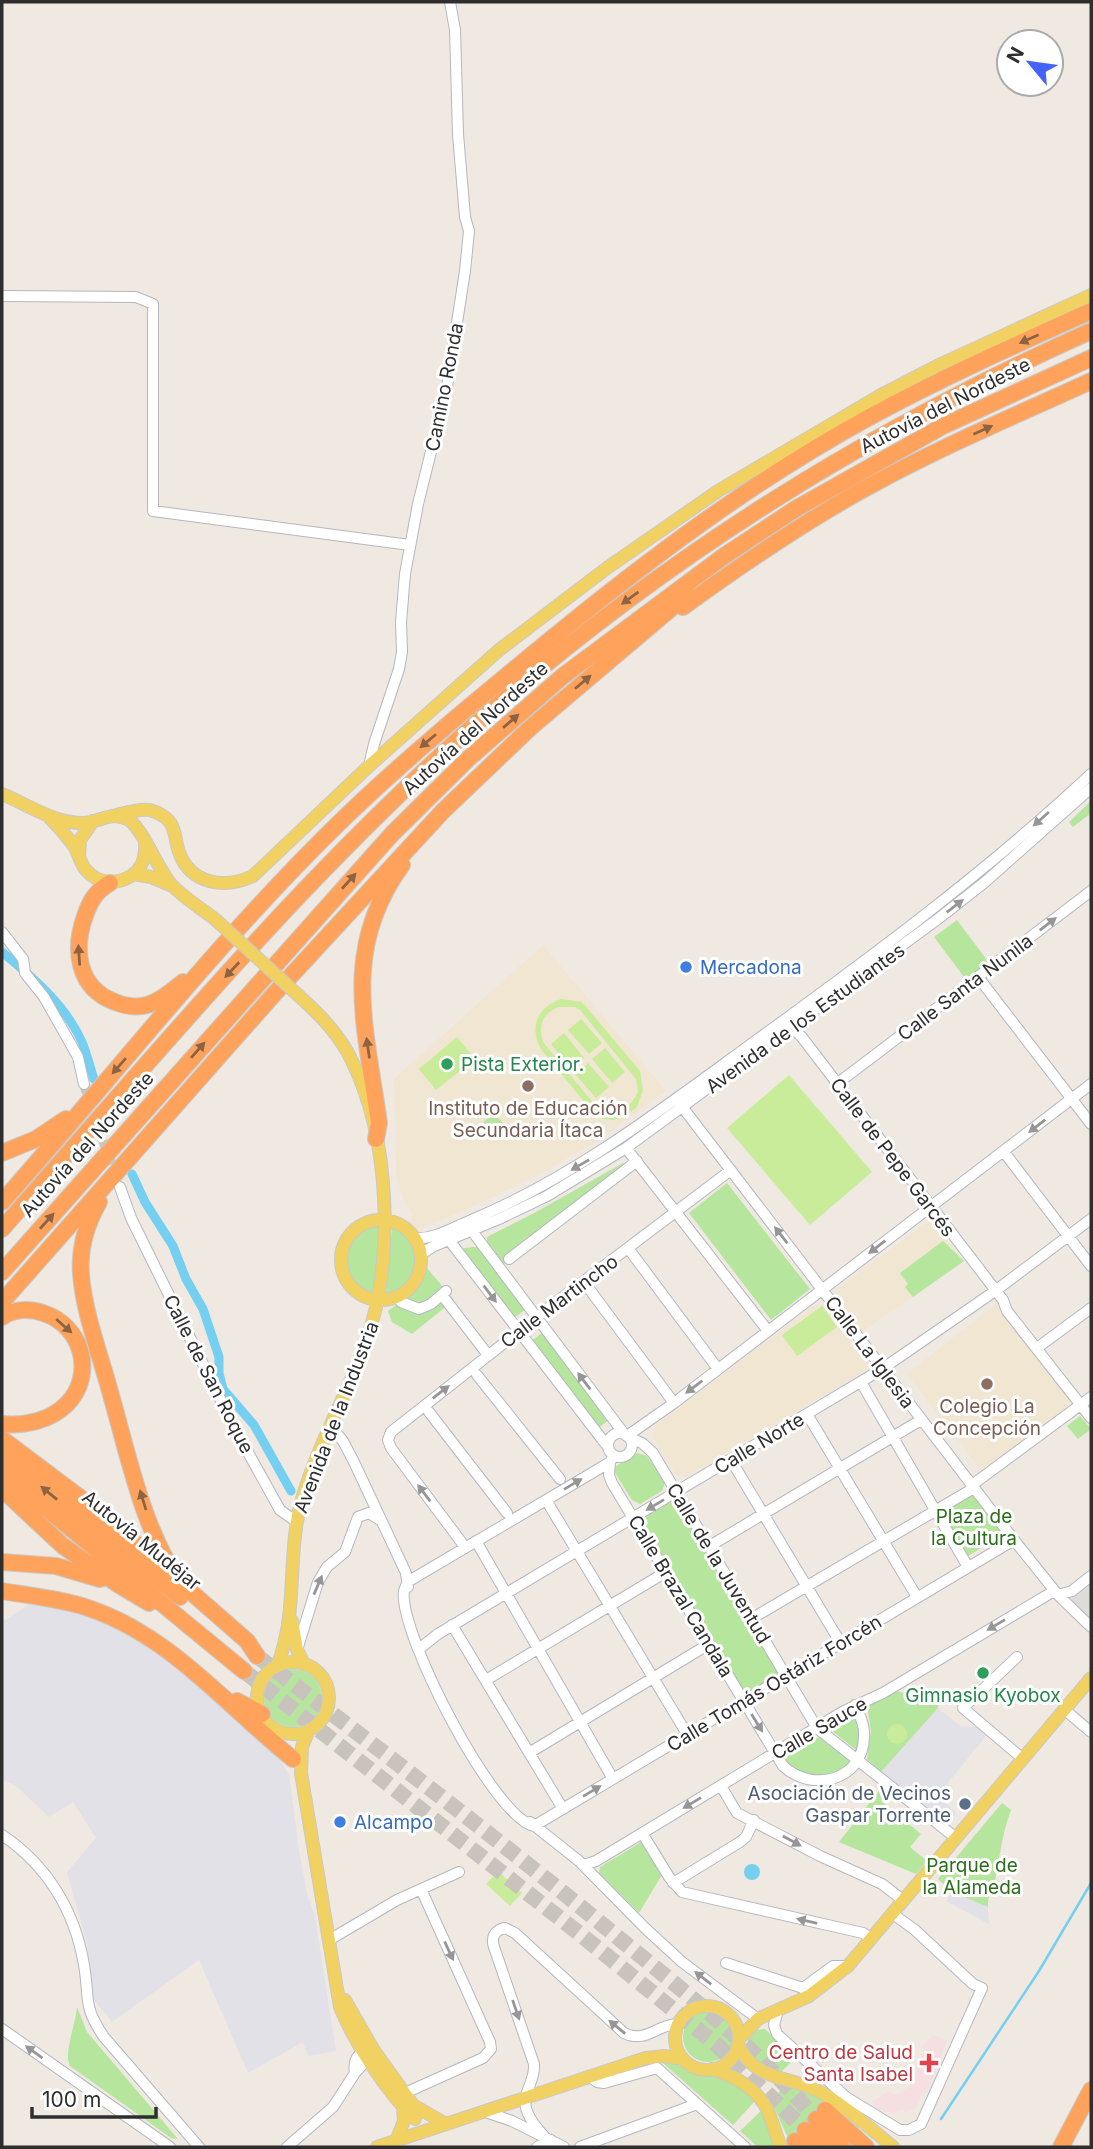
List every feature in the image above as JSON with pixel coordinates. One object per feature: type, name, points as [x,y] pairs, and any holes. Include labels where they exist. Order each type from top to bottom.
[{"type":"highway","points":[[2,1202],[221,948],[338,824],[410,757],[554,637],[653,558],[771,475],[877,413],[976,362],[1091,311]]},
{"type":"highway","name":"Autovía del Nordeste","points":[[2,1229],[200,1003],[286,911],[354,840],[488,713],[619,606],[687,556],[773,499],[856,449],[1008,368],[1091,331]]},
{"type":"highway","name":"Autovía del Nordeste","points":[[2,1272],[392,834],[468,759],[564,676],[714,564],[797,508],[943,426],[1091,358]]},
{"type":"highway","points":[[2,1302],[275,993],[443,811],[530,729],[683,598],[790,524],[1045,379]]},
{"type":"highway","points":[[613,657],[738,567],[875,483],[950,445],[1091,381]]},
{"type":"highway","points":[[554,637],[657,563],[828,454],[856,449]]},
{"type":"highway","points":[[376,1139],[379,1123],[362,992],[365,944],[388,886],[431,833],[443,811]]},
{"type":"highway","points":[[110,883],[91,899],[81,927],[78,953],[85,977],[99,994],[109,1000],[130,1007],[149,1004],[171,992],[209,955],[221,948]]},
{"type":"highway","points":[[2,1153],[24,1146],[48,1132],[102,1086]]},
{"type":"highway","points":[[131,1156],[105,1193],[89,1223],[81,1256],[81,1272],[86,1306],[150,1524],[166,1562],[181,1584]]},
{"type":"highway","points":[[2,1317],[28,1310],[38,1311],[64,1323],[78,1341],[83,1366],[79,1385],[61,1409],[28,1424],[2,1424]]},
{"type":"highway","points":[[2,1439],[94,1509],[181,1584]]},
{"type":"highway","name":"Autovía Mudéjar","points":[[2,1455],[257,1656],[247,1641],[181,1584]]},
{"type":"highway","name":"Autovía Mudéjar","points":[[2,1472],[244,1671],[161,1611],[119,1586]]},
{"type":"highway","points":[[2,1489],[63,1546],[119,1586]]},
{"type":"highway","points":[[2,1562],[56,1566],[119,1586]]},
{"type":"highway","points":[[2,1591],[79,1605],[115,1619],[150,1638],[208,1684],[297,1766]]},
{"type":"highway","points":[[208,1684],[262,1714]]},
{"type":"highway","points":[[1060,2147],[1091,2090]]},
{"type":"highway","points":[[804,2132],[821,2147]]},
{"type":"highway","points":[[804,2132],[842,2147]]},
{"type":"highway","points":[[804,2132],[866,2147]]},
{"type":"main road","points":[[2,794],[48,816],[72,822],[93,821],[145,810],[160,814],[173,826],[180,854],[193,873],[212,883],[235,883],[258,871],[369,766],[499,650],[607,568],[718,491],[881,394],[1091,295]]},
{"type":"main road","points":[[48,816],[66,835],[85,870],[110,883],[134,874],[144,858],[144,839],[149,821],[160,814]]},
{"type":"main road","points":[[112,816],[130,821],[173,886]]},
{"type":"main road","points":[[79,856],[80,840],[93,821]]},
{"type":"main road","points":[[134,874],[151,877],[173,886]]},
{"type":"main road","name":"Avenida de la Industria","points":[[173,886],[216,920],[331,1028],[352,1060],[364,1090],[376,1139],[384,1219],[384,1260],[378,1301],[356,1368],[308,1483],[297,1522],[291,1611],[277,1666]]},
{"type":"main road","points":[[384,1219],[402,1227],[414,1238],[420,1255],[420,1270],[409,1288],[395,1298],[378,1301],[361,1296],[350,1287],[343,1276],[340,1257],[351,1233],[368,1222],[384,1219]]},
{"type":"main road","name":"Avenida de la Industria","points":[[291,1611],[297,1650],[304,1664]]},
{"type":"main road","points":[[297,1766],[310,1730],[325,1715],[329,1695],[321,1675],[304,1664],[293,1662],[277,1666],[266,1675],[260,1687],[258,1701],[262,1714],[275,1728],[297,1766],[336,1977],[370,2057],[410,2110],[446,2124]]},
{"type":"main road","points":[[712,2069],[728,2061],[738,2043],[758,2019],[778,2010],[848,1966],[1091,1678]]},
{"type":"main road","points":[[275,1728],[295,1733],[310,1730]]},
{"type":"main road","points":[[683,2059],[675,2038],[678,2024],[691,2010],[702,2006],[721,2009],[737,2027],[738,2043],[746,2060],[761,2072],[824,2094],[893,2147]]},
{"type":"main road","points":[[730,2016],[758,2019]]},
{"type":"main road","points":[[646,2058],[675,2038]]},
{"type":"main road","points":[[377,2147],[589,2076],[646,2058],[664,2056],[683,2059],[699,2068],[729,2075],[746,2085],[762,2101],[804,2132]]},
{"type":"main road","points":[[370,2057],[405,2093],[419,2133]]},
{"type":"main road","points":[[396,2141],[410,2110]]},
{"type":"street","name":"Camino Ronda","points":[[369,766],[399,669],[402,652],[401,622],[410,545],[447,387],[466,271],[469,231],[465,217],[459,148],[455,30],[450,2]]},
{"type":"street","points":[[2,296],[135,297],[153,303],[153,511],[410,545]]},
{"type":"street","name":"Avenida de los Estudiantes","points":[[420,1255],[429,1248],[499,1219],[574,1181],[626,1149],[680,1103],[932,911],[1091,774]]},
{"type":"street","name":"Avenida de los Estudiantes","points":[[414,1238],[429,1237],[504,1205],[590,1159],[680,1103],[788,1030],[985,882],[1091,788]]},
{"type":"street","name":"Calle Santa Nunila","points":[[838,1083],[1091,891]]},
{"type":"street","points":[[2,932],[23,959],[25,972],[44,997],[78,1058],[84,1084]]},
{"type":"street","points":[[978,977],[1091,1124]]},
{"type":"street","name":"Calle de Pepe Garcés","points":[[788,1030],[799,1034],[838,1083],[1003,1300],[1007,1311],[1091,1418]]},
{"type":"street","points":[[627,1436],[674,1403],[1091,1084]]},
{"type":"street","name":"Calle La Iglesia","points":[[680,1103],[1014,1540],[1056,1593],[1091,1627]]},
{"type":"street","points":[[626,1149],[768,1331]]},
{"type":"street","points":[[1004,1152],[1091,1266]]},
{"type":"street","points":[[509,1259],[637,1161]]},
{"type":"street","name":"Calle Martincho","points":[[465,1547],[391,1448],[388,1443],[389,1435],[397,1425],[731,1170]]},
{"type":"street","name":"Calle de San Roque","points":[[120,1187],[131,1218],[235,1429],[280,1510],[297,1522]]},
{"type":"street","points":[[499,1219],[504,1205]]},
{"type":"street","name":"Calle Norte","points":[[422,1647],[452,1625],[882,1369],[995,1291],[1091,1219]]},
{"type":"street","name":"Calle de la Juventud","points":[[472,1231],[627,1436],[650,1448],[817,1728],[956,1839]]},
{"type":"street","points":[[449,1240],[611,1454],[623,1456],[630,1451],[631,1442],[627,1436],[619,1433],[613,1435],[611,1454],[609,1475],[597,1470]]},
{"type":"street","points":[[628,1248],[718,1369]]},
{"type":"street","points":[[583,1282],[674,1403]]},
{"type":"street","points":[[401,1303],[419,1309],[431,1304],[444,1293],[488,1355]]},
{"type":"street","points":[[1037,1348],[1091,1308]]},
{"type":"street","points":[[477,1375],[560,1479]]},
{"type":"street","points":[[861,1382],[968,1567]]},
{"type":"street","points":[[751,1619],[973,1487],[1091,1397]]},
{"type":"street","points":[[429,1412],[507,1513]]},
{"type":"street","points":[[807,1414],[917,1597]]},
{"type":"street","points":[[708,1547],[921,1420]]},
{"type":"street","points":[[330,1426],[345,1445],[409,1581],[422,1647]]},
{"type":"street","points":[[611,1454],[597,1470],[409,1581],[404,1597],[448,1714],[477,1764],[520,1820],[534,1826],[584,1865],[682,1962],[758,2019]]},
{"type":"street","points":[[731,1460],[841,1642]]},
{"type":"street","name":"Calle Brazal Candala","points":[[609,1475],[783,1766],[792,1774],[820,1782],[840,1776],[850,1769],[857,1759]]},
{"type":"street","points":[[546,1500],[687,1734]]},
{"type":"street","points":[[297,1650],[318,1581],[327,1567],[345,1552],[358,1517],[362,1513],[371,1513],[380,1520]]},
{"type":"street","name":"Calle Tomás Ostáriz Forcén","points":[[534,1826],[1014,1540]]},
{"type":"street","points":[[476,1541],[613,1779]]},
{"type":"street","points":[[486,1680],[666,1572]]},
{"type":"street","points":[[1067,1604],[1072,1591],[1091,1576]]},
{"type":"street","name":"Calle Sauce","points":[[584,1865],[596,1861],[855,1705],[883,1693],[1056,1593],[1072,1591]]},
{"type":"street","points":[[452,1625],[563,1809]]},
{"type":"street","points":[[421,1633],[438,1634]]},
{"type":"street","points":[[529,1753],[709,1644]]},
{"type":"street","points":[[1017,1657],[962,1708],[1023,1759]]},
{"type":"street","points":[[855,1705],[862,1720],[864,1738],[857,1759]]},
{"type":"street","points":[[1065,1710],[1091,1732]]},
{"type":"street","points":[[721,1786],[736,1811],[820,1856],[882,1884],[904,1901]]},
{"type":"street","points":[[673,1883],[740,1842],[746,1837],[754,1821]]},
{"type":"street","points":[[642,1833],[673,1883],[683,1892],[863,1934],[872,1939]]},
{"type":"street","points":[[2,1835],[33,1861],[65,1905],[81,1948],[87,2006],[92,2020],[193,2145]]},
{"type":"street","points":[[329,1940],[421,1889],[459,1872]]},
{"type":"street","points":[[405,2093],[483,2058],[491,2049],[491,2042],[421,1889]]},
{"type":"street","points":[[778,2010],[774,2025],[777,2034],[846,2097],[897,2129],[909,2130],[918,2126],[925,2120],[933,2096],[982,1988],[973,1984],[915,1930],[893,1914]]},
{"type":"street","points":[[548,2138],[530,2117],[525,2097],[534,2077],[532,2056],[493,1942],[494,1934],[505,1928],[515,1933],[624,2033],[634,2038],[645,2037],[666,2025],[678,2024]]},
{"type":"street","points":[[726,1963],[806,1992]]},
{"type":"street","points":[[2,2029],[170,2147]]},
{"type":"street","points":[[355,2073],[355,2062],[370,2057]]},
{"type":"street","points":[[287,2147],[326,2115],[343,2095],[355,2073],[370,2057]]},
{"type":"street","points":[[589,2076],[604,2083],[657,2068],[745,2147]]},
{"type":"street","points":[[580,2147],[697,2104]]},
{"type":"street","points":[[483,2111],[512,2120],[564,2147]]},
{"type":"street","points":[[537,2147],[548,2138]]},
{"type":"shaded area","name":"Instituto de Educación Secundaria Ítaca","points":[[543,945],[666,1091],[599,1140],[544,1172],[461,1212],[415,1230],[409,1224],[413,1215],[403,1199],[396,1174],[394,1079]]},
{"type":"shaded area","points":[[925,1223],[934,1224],[964,1261],[862,1332],[835,1299],[838,1289]]},
{"type":"shaded area","name":"Colegio La Concepción","points":[[1000,1301],[1075,1403],[981,1470],[907,1374]]},
{"type":"shaded area","points":[[825,1305],[871,1367],[685,1477],[676,1475],[653,1437],[654,1427],[813,1306]]},
{"type":"shaded area","points":[[1091,1581],[1091,1624],[1071,1605],[1072,1595]]},
{"type":"shaded area","points":[[32,1602],[61,1605],[122,1628],[262,1738],[280,1760],[289,1774],[299,1849],[307,1894],[315,1916],[336,2051],[308,2056],[303,2042],[248,2073],[199,1960],[112,2022],[92,1998],[87,1944],[67,1872],[96,1838],[73,1802],[49,1817],[15,1785],[2,1780],[2,1619],[6,1620]]},
{"type":"shaded area","points":[[938,1708],[960,1726],[977,1727],[987,1735],[937,1796],[957,1813],[947,1825],[881,1772]]},
{"type":"shaded area","points":[[952,1892],[988,1907],[989,1924],[946,1901]]},
{"type":"shaded area","name":"Centro de Salud Santa Isabel","points":[[933,2035],[947,2040],[927,2093],[923,2092],[915,2109],[905,2113],[903,2109],[892,2114],[878,2108],[872,2102],[888,2091],[899,2094],[910,2086],[925,2049],[921,2047]]},
{"type":"green space","points":[[1091,801],[1091,813],[1073,827],[1069,822]]},
{"type":"green space","points":[[957,920],[990,964],[967,981],[934,937]]},
{"type":"green space","points":[[561,999],[582,1002],[640,1071],[643,1090],[637,1107],[625,1116],[613,1120],[595,1115],[541,1049],[537,1041],[536,1026],[541,1013]],"holes":[[[558,1007],[575,1007],[636,1079],[638,1091],[632,1102],[623,1110],[599,1110],[543,1042],[541,1026],[548,1013]]]},
{"type":"green space","points":[[581,1019],[602,1043],[589,1054],[568,1030]]},
{"type":"green space","points":[[564,1033],[584,1058],[571,1069],[551,1044]]},
{"type":"green space","name":"Pista Exterior.","points":[[457,1037],[475,1059],[436,1090],[419,1069]]},
{"type":"green space","points":[[605,1048],[625,1072],[612,1083],[592,1059]]},
{"type":"green space","points":[[588,1063],[609,1087],[596,1098],[575,1074]]},
{"type":"green space","points":[[789,1075],[872,1172],[810,1225],[727,1128]]},
{"type":"green space","points":[[493,1117],[503,1124],[504,1128],[497,1138],[493,1139],[483,1132],[482,1128],[489,1118]]},
{"type":"green space","points":[[623,1163],[628,1168],[503,1264],[487,1242],[487,1237]]},
{"type":"green space","points":[[727,1183],[810,1289],[771,1320],[689,1213]]},
{"type":"green space","points":[[376,1225],[378,1262],[370,1296],[358,1289],[350,1279],[344,1258],[353,1237]]},
{"type":"green space","points":[[392,1227],[410,1243],[415,1264],[407,1283],[387,1297],[386,1295]]},
{"type":"green space","points":[[943,1241],[964,1261],[913,1297],[905,1287],[908,1284],[900,1273]]},
{"type":"green space","points":[[482,1246],[529,1307],[511,1320],[457,1249]]},
{"type":"green space","points":[[427,1268],[454,1300],[412,1334],[392,1322],[388,1311],[418,1289]]},
{"type":"green space","points":[[822,1306],[837,1327],[797,1356],[782,1335]]},
{"type":"green space","points":[[543,1332],[610,1419],[597,1429],[530,1342]]},
{"type":"green space","points":[[1080,1416],[1091,1429],[1078,1439],[1067,1426]]},
{"type":"green space","points":[[638,1453],[647,1456],[665,1482],[662,1491],[640,1504],[632,1500],[614,1471],[616,1466]]},
{"type":"green space","name":"Plaza de la Cultura","points":[[973,1493],[1005,1533],[968,1556],[942,1512]]},
{"type":"green space","points":[[675,1499],[781,1674],[744,1695],[641,1520]]},
{"type":"green space","points":[[293,1669],[304,1671],[317,1682],[322,1698],[320,1709],[309,1722],[293,1727],[282,1725],[269,1714],[264,1698],[266,1687],[277,1674]]},
{"type":"green space","points":[[896,1691],[939,1702],[938,1708],[881,1772],[867,1759],[871,1731],[867,1705]]},
{"type":"green space","points":[[854,1715],[861,1734],[856,1750],[831,1730]]},
{"type":"green space","points":[[897,1724],[904,1727],[907,1734],[904,1741],[897,1744],[890,1741],[887,1734],[890,1727]]},
{"type":"green space","points":[[819,1737],[848,1759],[848,1765],[829,1775],[814,1777],[783,1759]]},
{"type":"green space","points":[[882,1787],[888,1791],[881,1801],[921,1834],[910,1847],[927,1861],[916,1874],[839,1842]]},
{"type":"green space","name":"Parque de la Alameda","points":[[1002,1803],[1011,1810],[988,1907],[952,1892],[938,1879]]},
{"type":"green space","points":[[643,1841],[663,1873],[639,1913],[599,1873],[600,1867]]},
{"type":"green space","points":[[498,1871],[522,1893],[510,1906],[486,1884]]},
{"type":"green space","points":[[77,2007],[87,2032],[178,2139],[171,2138],[70,2066],[68,2054]]},
{"type":"green space","points":[[708,2012],[726,2019],[733,2037],[726,2055],[708,2062],[690,2055],[683,2037],[690,2019]]},
{"type":"green space","points":[[765,2029],[796,2057],[781,2072],[756,2062],[748,2050],[748,2037],[754,2030]]},
{"type":"green space","points":[[663,2063],[678,2065],[731,2082],[744,2089],[755,2101],[733,2125]]},
{"type":"green space","points":[[785,2086],[815,2096],[830,2106],[791,2145],[771,2100]]},
{"type":"green space","points":[[762,2110],[776,2147],[758,2147],[740,2131]]},
{"type":"water","points":[[749,1864],[755,1864],[760,1872],[758,1878],[749,1880],[744,1875],[744,1869]]},
{"type":"waterway","points":[[2,952],[36,982],[67,1016],[82,1042],[94,1079]]},
{"type":"waterway","points":[[132,1174],[145,1202],[173,1246],[186,1279],[203,1309],[219,1357],[223,1389],[254,1425],[291,1491]]},
{"type":"waterway","points":[[941,2119],[1039,1971],[1091,1883]]},
{"type":"tunnel","points":[[84,1084],[116,1177]]},
{"type":"tunnel","points":[[257,1656],[486,1832],[673,1982],[747,2047],[816,2119]]},
{"type":"tunnel","points":[[244,1671],[580,1934],[718,2046],[805,2130]]},
{"type":"place","name":"Mercadona","points":[[686,967]]},
{"type":"place","name":"Pista Exterior.","points":[[447,1064]]},
{"type":"place","name":"Instituto de Educación Secundaria Ítaca","points":[[528,1086]]},
{"type":"place","name":"Colegio La Concepción","points":[[987,1384]]},
{"type":"place","name":"Gimnasio Kyobox","points":[[983,1673]]},
{"type":"place","name":"Asociación de Vecinos Gaspar Torrente","points":[[965,1804]]},
{"type":"place","name":"Alcampo","points":[[340,1822]]},
{"type":"place","name":"Centro de Salud Santa Isabel","points":[[929,2063]]}]
